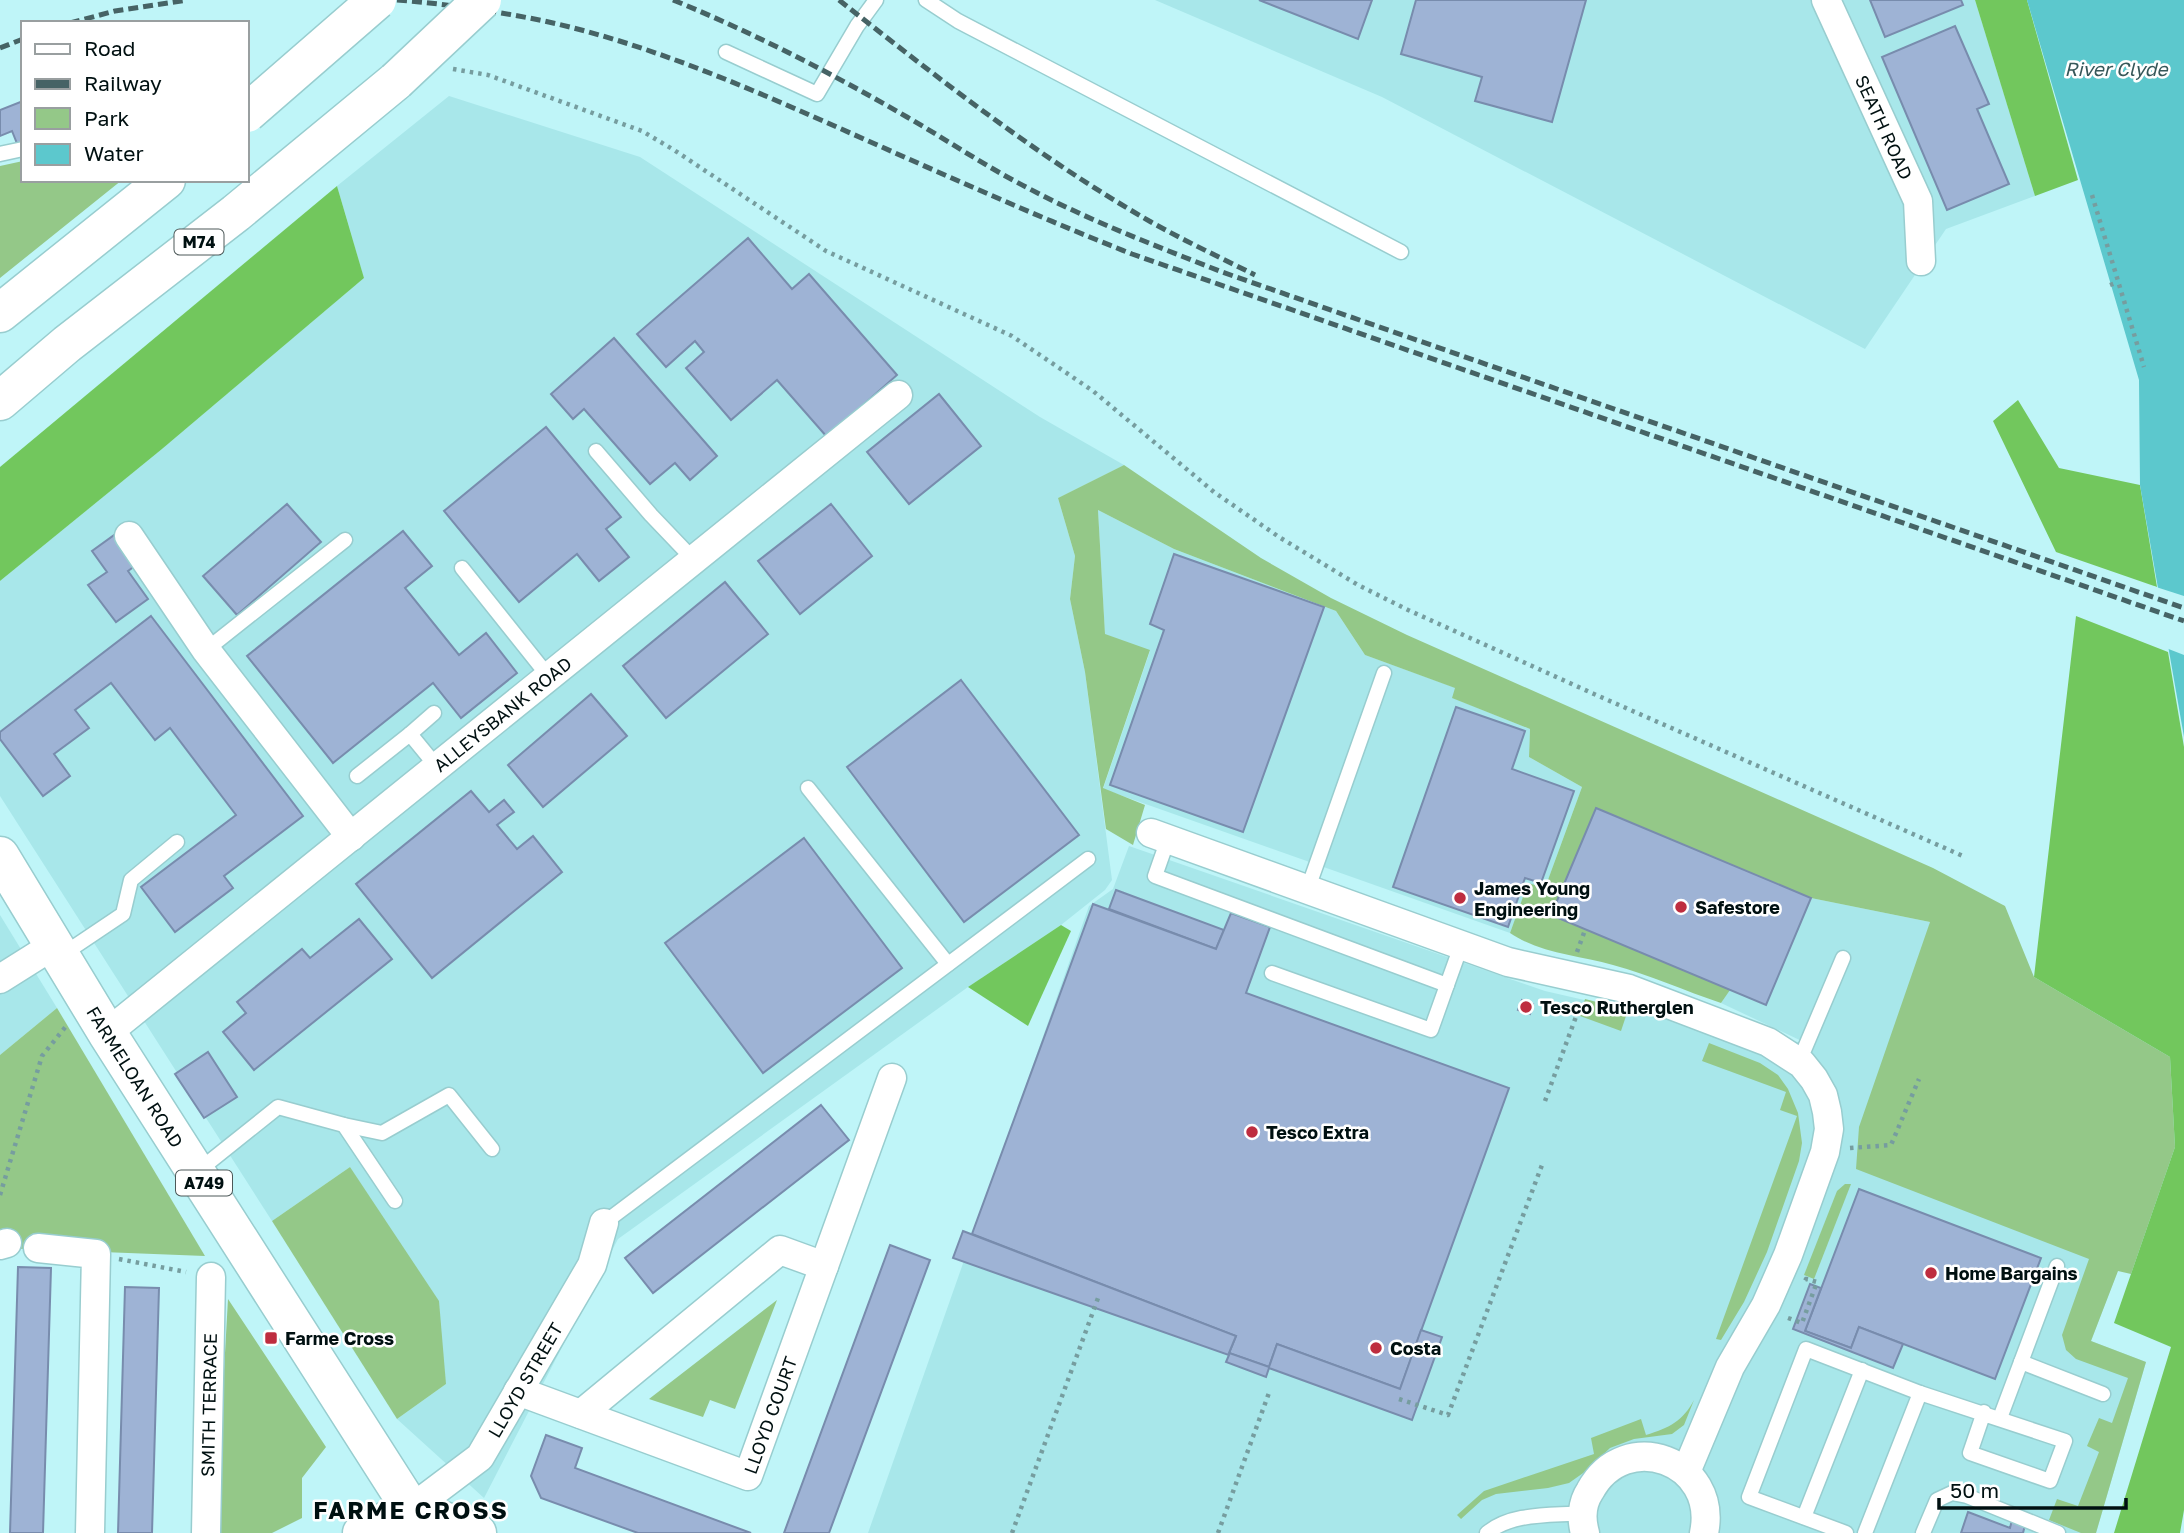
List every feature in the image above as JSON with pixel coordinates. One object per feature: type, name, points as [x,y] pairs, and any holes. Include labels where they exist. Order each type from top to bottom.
[{"type":"main road","points":[[248,112],[377,0]]},
{"type":"main road","name":"M74","points":[[0,401],[67,344],[236,213],[396,81],[482,0]]},
{"type":"main road","points":[[0,313],[164,182]]},
{"type":"main road","name":"FARMELOAN ROAD","points":[[0,856],[107,1033],[415,1521]]},
{"type":"main road","points":[[362,1533],[415,1521],[477,1533]]},
{"type":"street","name":"SEATH ROAD","points":[[1826,0],[1917,201],[1920,261]]},
{"type":"street","name":"ALLEYSBANK ROAD","points":[[107,1033],[898,395]]},
{"type":"street","points":[[129,536],[206,650],[351,837]]},
{"type":"street","points":[[1160,836],[1461,946],[1529,968],[1629,989],[1768,1042],[1800,1062],[1823,1095],[1828,1112],[1829,1129],[1825,1152],[1788,1255],[1766,1305],[1730,1367],[1686,1472]]},
{"type":"street","points":[[0,979],[57,950]]},
{"type":"street","name":"LLOYD COURT","points":[[518,1391],[748,1476],[892,1078]]},
{"type":"street","name":"LLOYD STREET","points":[[415,1521],[480,1457],[592,1265],[604,1223]]},
{"type":"street","points":[[38,1248],[96,1254],[90,1533]]},
{"type":"street","points":[[581,1414],[780,1250],[824,1266]]},
{"type":"street","name":"SMITH TERRACE","points":[[206,1533],[211,1277]]},
{"type":"street","points":[[1584,1523],[1586,1496],[1606,1469],[1638,1456],[1655,1457],[1672,1462],[1686,1472],[1699,1489],[1706,1509],[1704,1533]]},
{"type":"lane","points":[[726,52],[817,94],[856,26],[876,0]]},
{"type":"lane","points":[[926,0],[958,22],[1401,253]]},
{"type":"lane","points":[[0,154],[21,149]]},
{"type":"lane","points":[[596,450],[651,515],[694,560]]},
{"type":"lane","points":[[206,650],[345,540]]},
{"type":"lane","points":[[462,568],[549,677]]},
{"type":"lane","points":[[1307,891],[1384,673]]},
{"type":"lane","points":[[357,776],[434,712]]},
{"type":"lane","points":[[410,734],[437,768]]},
{"type":"lane","points":[[808,788],[948,964]]},
{"type":"lane","points":[[1160,836],[1155,876],[1447,985]]},
{"type":"lane","points":[[57,950],[122,914],[131,880],[177,842]]},
{"type":"lane","points":[[604,1223],[1087,859]]},
{"type":"lane","points":[[1272,973],[1431,1030],[1461,946]]},
{"type":"lane","points":[[1800,1062],[1843,958]]},
{"type":"lane","points":[[197,1172],[278,1107],[382,1133],[449,1095],[492,1149]]},
{"type":"lane","points":[[344,1125],[395,1201]]},
{"type":"lane","points":[[2000,1418],[2057,1266]]},
{"type":"lane","points":[[1846,1533],[1749,1497],[1806,1349],[1920,1393],[1984,1412],[2065,1441],[2050,1481],[1970,1453],[1984,1412]]},
{"type":"lane","points":[[2021,1362],[2102,1394]]},
{"type":"lane","points":[[1804,1517],[1862,1370]]},
{"type":"lane","points":[[1865,1533],[1920,1393]]},
{"type":"lane","points":[[1923,1533],[1937,1500],[1952,1493],[1966,1496],[2058,1533]]},
{"type":"lane","points":[[1487,1533],[1497,1525],[1515,1518],[1584,1523]]},
{"type":"path","points":[[448,68],[488,75],[642,131],[826,251],[1012,336],[1093,391],[1214,492],[1279,537],[1358,585],[1594,695],[1963,856]]},
{"type":"path","points":[[2092,195],[2144,367]]},
{"type":"path","points":[[2110,285],[2118,282]]},
{"type":"path","points":[[1573,960],[1585,930]]},
{"type":"path","points":[[1545,1101],[1584,997]]},
{"type":"path","points":[[0,1195],[42,1056],[87,999]]},
{"type":"path","points":[[1825,1152],[1891,1145],[1919,1079]]},
{"type":"path","points":[[1399,1399],[1447,1415],[1542,1165]]},
{"type":"path","points":[[96,1254],[211,1277]]},
{"type":"path","points":[[1802,1289],[1806,1279],[1817,1282],[1802,1323]]},
{"type":"path","points":[[1012,1533],[1098,1298]]},
{"type":"path","points":[[1218,1533],[1270,1390]]},
{"type":"shaded area","points":[[1155,0],[1975,0],[2035,196],[1946,229],[1865,349],[1382,97]]},
{"type":"shaded area","points":[[449,96],[640,157],[1040,417],[1124,465],[1058,498],[1075,556],[1070,599],[1085,672],[1112,880],[1105,890],[1061,925],[968,987],[618,1239],[484,1498],[397,1419],[446,1384],[350,1167],[272,1221],[0,796],[0,581],[162,449],[364,278],[337,186]]},
{"type":"shaded area","points":[[1098,510],[1174,549],[1336,611],[1365,655],[1456,688],[1453,698],[1530,729],[1529,757],[1582,787],[1545,888],[1528,884],[1510,933],[1103,789],[1150,651],[1105,635]]},
{"type":"shaded area","points":[[1596,808],[1811,898],[1930,922],[1926,937],[2118,1270],[2091,1341],[2146,1362],[2096,1533],[868,1533],[1089,906],[1113,889],[1129,846],[1545,991],[1628,1010],[1808,1044],[1721,1003],[1729,990],[1551,915]]},
{"type":"shaded area","points":[[0,915],[57,1008],[0,1055]]},
{"type":"green space","points":[[1975,0],[2027,0],[2078,180],[2035,196]]},
{"type":"green space","points":[[21,161],[21,182],[120,182],[0,278],[0,166]]},
{"type":"green space","points":[[337,186],[364,278],[162,449],[0,581],[0,467]]},
{"type":"green space","points":[[2018,400],[2059,468],[2140,485],[2157,587],[2056,552],[1993,421]]},
{"type":"green space","points":[[1124,465],[1261,558],[1331,598],[1407,635],[1933,868],[2005,906],[2034,977],[2170,1057],[2175,1147],[2131,1274],[2118,1271],[2091,1341],[2146,1362],[2096,1533],[2081,1533],[2049,1520],[2057,1499],[2078,1506],[2099,1452],[2087,1446],[2099,1418],[2112,1423],[2128,1378],[2076,1359],[2066,1350],[2062,1335],[2089,1259],[1856,1169],[1859,1127],[1930,922],[1811,898],[1596,808],[1552,915],[1730,990],[1721,1003],[1627,969],[1547,950],[1522,940],[1510,933],[1528,883],[1545,888],[1582,787],[1529,757],[1530,729],[1452,698],[1455,688],[1365,655],[1336,611],[1174,549],[1098,510],[1105,634],[1150,650],[1103,788],[1145,805],[1133,845],[1106,829],[1085,672],[1070,599],[1075,556],[1058,498]]},
{"type":"green space","points":[[2076,616],[2168,652],[2184,747],[2184,1510],[2180,1533],[2114,1533],[2171,1347],[2114,1323],[2175,1147],[2170,1057],[2034,977]]},
{"type":"green space","points":[[1061,925],[1071,931],[1028,1026],[968,987]]},
{"type":"green space","points":[[1585,999],[1628,1010],[1621,1031],[1580,1016]]},
{"type":"green space","points":[[57,1008],[205,1256],[0,1248],[0,1055]]},
{"type":"green space","points":[[1709,1043],[1760,1063],[1778,1075],[1788,1089],[1798,1113],[1802,1143],[1799,1161],[1767,1252],[1744,1302],[1721,1340],[1716,1339],[1797,1116],[1780,1110],[1786,1092],[1702,1061]]},
{"type":"green space","points":[[350,1167],[439,1301],[446,1384],[397,1419],[272,1221]]},
{"type":"green space","points":[[1845,1184],[1851,1184],[1814,1279],[1804,1275],[1837,1191]]},
{"type":"green space","points":[[228,1299],[326,1447],[302,1478],[302,1518],[272,1533],[215,1533]]},
{"type":"green space","points":[[777,1300],[735,1409],[710,1400],[703,1417],[649,1399]]},
{"type":"green space","points":[[1694,1400],[1684,1425],[1672,1434],[1634,1439],[1610,1448],[1569,1483],[1496,1494],[1482,1500],[1461,1519],[1457,1515],[1484,1491],[1594,1454],[1591,1438],[1641,1419],[1646,1435],[1668,1426],[1685,1413]]},
{"type":"water","name":"River Clyde","points":[[2027,0],[2184,0],[2184,737],[2140,485],[2139,380]]},
{"type":"pier","points":[[2153,586],[2184,596],[2184,655],[2166,648]]},
{"type":"building","points":[[1259,0],[1372,0],[1358,39]]},
{"type":"building","points":[[1416,0],[1586,0],[1552,122],[1475,101],[1482,77],[1401,54]]},
{"type":"building","points":[[1870,0],[1961,0],[1963,5],[1885,37]]},
{"type":"building","points":[[1955,26],[1989,104],[1977,109],[2009,184],[1947,210],[1882,57]]},
{"type":"building","points":[[21,102],[21,145],[18,146],[12,131],[0,136],[0,110]]},
{"type":"building","points":[[748,238],[792,289],[809,274],[897,375],[827,437],[777,380],[731,420],[686,368],[704,352],[695,341],[666,367],[637,334]]},
{"type":"building","points":[[614,338],[717,456],[690,480],[675,463],[650,484],[584,409],[573,419],[551,394]]},
{"type":"building","points":[[939,394],[981,446],[909,504],[867,452]]},
{"type":"building","points":[[546,427],[621,517],[606,529],[629,557],[599,581],[577,554],[519,602],[444,511]]},
{"type":"building","points":[[287,504],[321,542],[237,615],[203,576]]},
{"type":"building","points":[[831,504],[872,556],[800,614],[758,561]]},
{"type":"building","points":[[403,531],[432,566],[405,588],[459,655],[486,633],[517,673],[461,718],[433,683],[333,763],[247,656]]},
{"type":"building","points":[[117,533],[139,563],[128,571],[148,599],[116,622],[88,585],[107,572],[92,551]]},
{"type":"building","points":[[1174,554],[1324,607],[1243,832],[1110,785],[1164,630],[1150,624]]},
{"type":"building","points":[[725,582],[768,634],[666,718],[623,666]]},
{"type":"building","points":[[151,616],[303,816],[224,876],[233,888],[175,932],[141,887],[236,815],[170,728],[155,740],[111,683],[75,710],[89,728],[54,754],[70,776],[43,796],[0,739],[0,732]]},
{"type":"building","points":[[961,680],[1079,835],[964,922],[847,767]]},
{"type":"building","points":[[591,694],[627,736],[543,807],[508,765]]},
{"type":"building","points":[[1456,707],[1525,731],[1512,769],[1574,791],[1541,883],[1525,878],[1508,927],[1393,887]]},
{"type":"building","points":[[471,791],[489,812],[504,800],[514,812],[497,825],[517,849],[533,836],[562,872],[432,978],[356,884]]},
{"type":"building","name":"Safestore","points":[[1596,808],[1811,898],[1766,1005],[1551,915]]},
{"type":"building","points":[[804,838],[902,968],[763,1073],[665,943]]},
{"type":"building","points":[[1116,890],[1224,930],[1216,949],[1109,909]]},
{"type":"building","name":"Tesco Extra","points":[[1093,904],[1216,949],[1231,913],[1270,927],[1246,993],[1509,1088],[1400,1389],[1277,1344],[1269,1367],[1229,1353],[1236,1336],[972,1234]]},
{"type":"building","points":[[359,919],[392,959],[254,1070],[223,1032],[246,1013],[237,1002],[302,949],[310,958]]},
{"type":"building","name":"Tesco Rutherglen","points":[[1522,1000],[1533,1004],[1530,1014],[1518,1010]]},
{"type":"building","points":[[208,1052],[237,1097],[204,1118],[175,1074]]},
{"type":"building","points":[[821,1105],[849,1140],[653,1293],[625,1258]]},
{"type":"building","name":"Home Bargains","points":[[1859,1189],[2041,1258],[1995,1379],[1859,1327],[1851,1348],[1805,1331]]},
{"type":"building","points":[[963,1231],[1236,1336],[1229,1353],[1269,1367],[1277,1344],[1400,1389],[1421,1330],[1442,1337],[1412,1420],[1269,1368],[1266,1377],[1226,1362],[1229,1355],[953,1258]]},
{"type":"building","points":[[890,1245],[930,1260],[829,1533],[784,1533]]},
{"type":"building","points":[[18,1267],[51,1268],[43,1533],[10,1533]]},
{"type":"building","points":[[1810,1284],[1821,1288],[1805,1331],[1851,1348],[1859,1327],[1903,1344],[1893,1368],[1793,1329]]},
{"type":"building","points":[[125,1287],[159,1288],[152,1533],[118,1533]]},
{"type":"building","points":[[546,1435],[582,1448],[575,1468],[751,1533],[638,1533],[541,1498],[531,1476]]},
{"type":"building","points":[[1968,1512],[2010,1528],[2012,1520],[2025,1525],[2023,1533],[1961,1533]]},
{"type":"railway","points":[[78,21],[115,11],[187,0]]},
{"type":"railway","points":[[397,0],[471,8],[544,21],[657,53],[767,97],[1132,254],[2184,621]]},
{"type":"railway","points":[[673,0],[821,69],[1050,199],[1148,243],[1222,272],[2184,608]]},
{"type":"railway","points":[[839,0],[953,88],[1070,172],[1151,222],[1255,275]]},
{"type":"railway","points":[[0,48],[21,40]]},
{"type":"place","name":"James Young Engineering","points":[[1460,898]]},
{"type":"place","name":"Safestore","points":[[1681,907]]},
{"type":"place","name":"Tesco Rutherglen","points":[[1526,1007]]},
{"type":"place","name":"Tesco Extra","points":[[1252,1132]]},
{"type":"place","name":"Home Bargains","points":[[1931,1273]]},
{"type":"place","name":"Farme Cross","points":[[271,1338]]},
{"type":"place","name":"Costa","points":[[1376,1348]]},
{"type":"district","name":"FARME CROSS","points":[[411,1509]]}]
